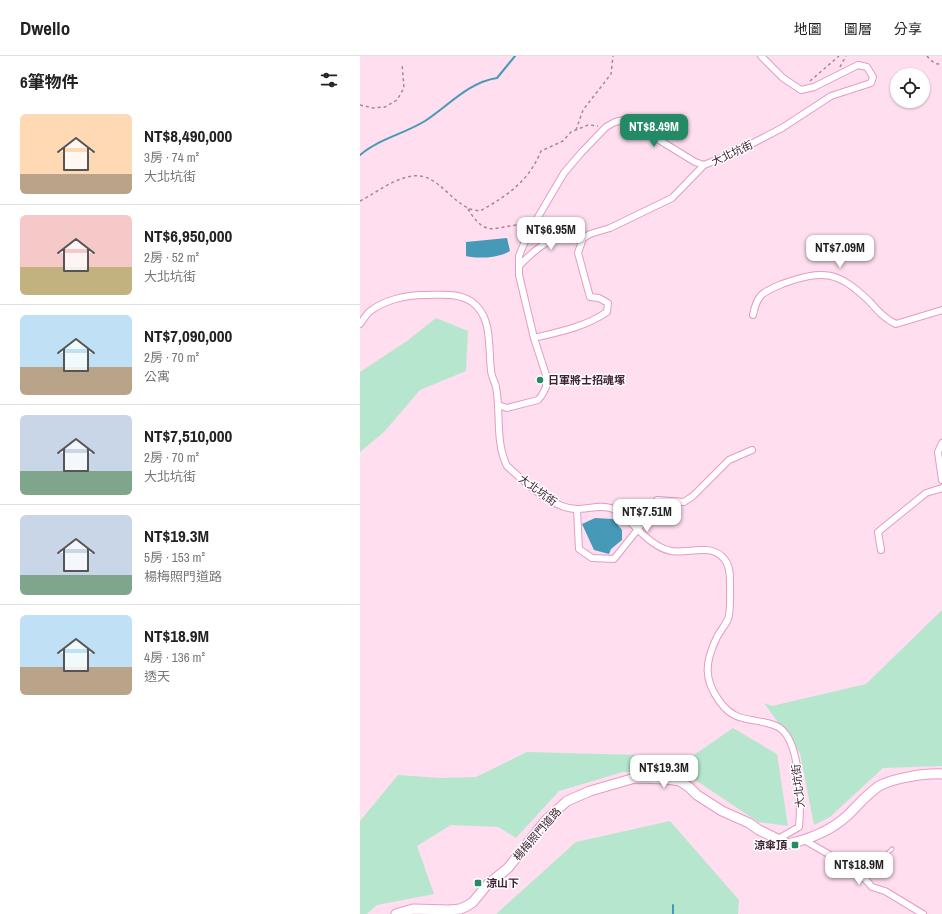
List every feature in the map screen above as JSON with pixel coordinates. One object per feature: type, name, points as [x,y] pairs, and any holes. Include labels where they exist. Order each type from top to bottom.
[{"type":"street","points":[[762,56],[783,78],[801,90]]},
{"type":"street","name":"大北坑街","points":[[498,405],[507,408],[538,400],[546,387],[546,375],[534,338],[519,275],[518,256],[533,226],[564,173],[606,127],[615,122],[624,120],[695,162],[704,165],[734,153],[782,128],[831,96],[871,83],[873,77],[867,67],[858,65],[824,82],[801,90]]},
{"type":"street","points":[[519,266],[532,252],[556,238],[573,233],[585,237],[610,228],[672,198],[704,165]]},
{"type":"street","points":[[534,338],[569,330],[595,320],[607,312],[608,303],[599,298],[590,297],[578,253],[585,237]]},
{"type":"street","points":[[753,315],[756,301],[767,290],[804,276],[830,274],[843,279],[888,320],[896,324],[942,310]]},
{"type":"street","name":"大北坑街","points":[[360,324],[368,312],[395,299],[419,295],[452,294],[471,301],[479,309],[484,318],[489,336],[491,371],[496,387],[502,457],[507,466],[556,504],[577,509],[602,507],[612,508],[658,546],[672,551],[712,550],[726,560],[730,573],[728,619],[711,651],[706,666],[708,679],[720,702],[734,716],[745,720],[768,723],[781,728],[788,736],[798,766],[801,810],[799,827],[778,840]]},
{"type":"street","points":[[942,443],[938,452],[942,480]]},
{"type":"street","points":[[577,509],[579,549],[592,558],[614,558],[638,529],[657,500],[684,502],[729,460],[752,450]]},
{"type":"street","points":[[881,550],[878,532],[926,493],[942,488]]},
{"type":"street","name":"楊梅照門道路","points":[[396,914],[413,909],[450,910],[460,909],[467,906],[473,902],[487,885],[508,868],[546,820],[567,801],[590,791],[635,778],[680,781],[697,795],[722,811],[749,822],[759,830],[788,844],[823,833],[838,823],[865,797],[879,786],[910,777],[942,774]]},
{"type":"street","points":[[804,840],[858,870],[872,886],[885,891],[923,914]]},
{"type":"lane","points":[[863,877],[892,849]]},
{"type":"path","points":[[576,130],[583,110],[611,74],[613,56]]},
{"type":"path","points":[[801,90],[839,56]]},
{"type":"path","points":[[927,56],[931,61],[939,65],[942,64]]},
{"type":"path","points":[[360,105],[379,108],[385,107],[397,100],[404,88],[402,64]]},
{"type":"path","points":[[468,208],[480,212],[499,201],[527,177],[536,163],[541,151],[563,141],[571,132],[588,125],[606,127]]},
{"type":"path","points":[[360,201],[386,185],[402,178],[416,176],[435,180],[468,208],[482,226],[495,229],[520,225],[533,226]]},
{"type":"green space","points":[[436,318],[468,331],[466,371],[420,390],[384,432],[360,452],[360,372],[407,341]]},
{"type":"green space","points":[[942,610],[942,766],[883,768],[830,817],[814,825],[800,753],[764,703],[772,706],[866,684]]},
{"type":"green space","points":[[733,728],[777,754],[788,826],[758,822],[682,771],[623,772],[559,791],[516,838],[498,827],[451,825],[417,846],[434,894],[377,905],[367,914],[360,914],[360,821],[398,775],[440,778],[476,777],[527,752],[638,755],[678,758],[694,755]]},
{"type":"green space","points":[[670,821],[739,900],[738,914],[496,914],[576,842]]},
{"type":"water","points":[[507,238],[510,251],[489,257],[466,256],[466,242]]},
{"type":"water","points":[[595,518],[613,519],[622,530],[622,540],[611,549],[609,554],[594,550],[582,524]]},
{"type":"waterway","points":[[360,155],[367,149],[417,126],[468,89],[487,80],[497,78],[515,56]]},
{"type":"waterway","points":[[673,905],[673,914]]},
{"type":"place","name":"日軍將士招魂塚","points":[[540,380]]},
{"type":"place","name":"涼傘頂","points":[[795,845]]},
{"type":"place","name":"涼山下","points":[[478,883]]}]
